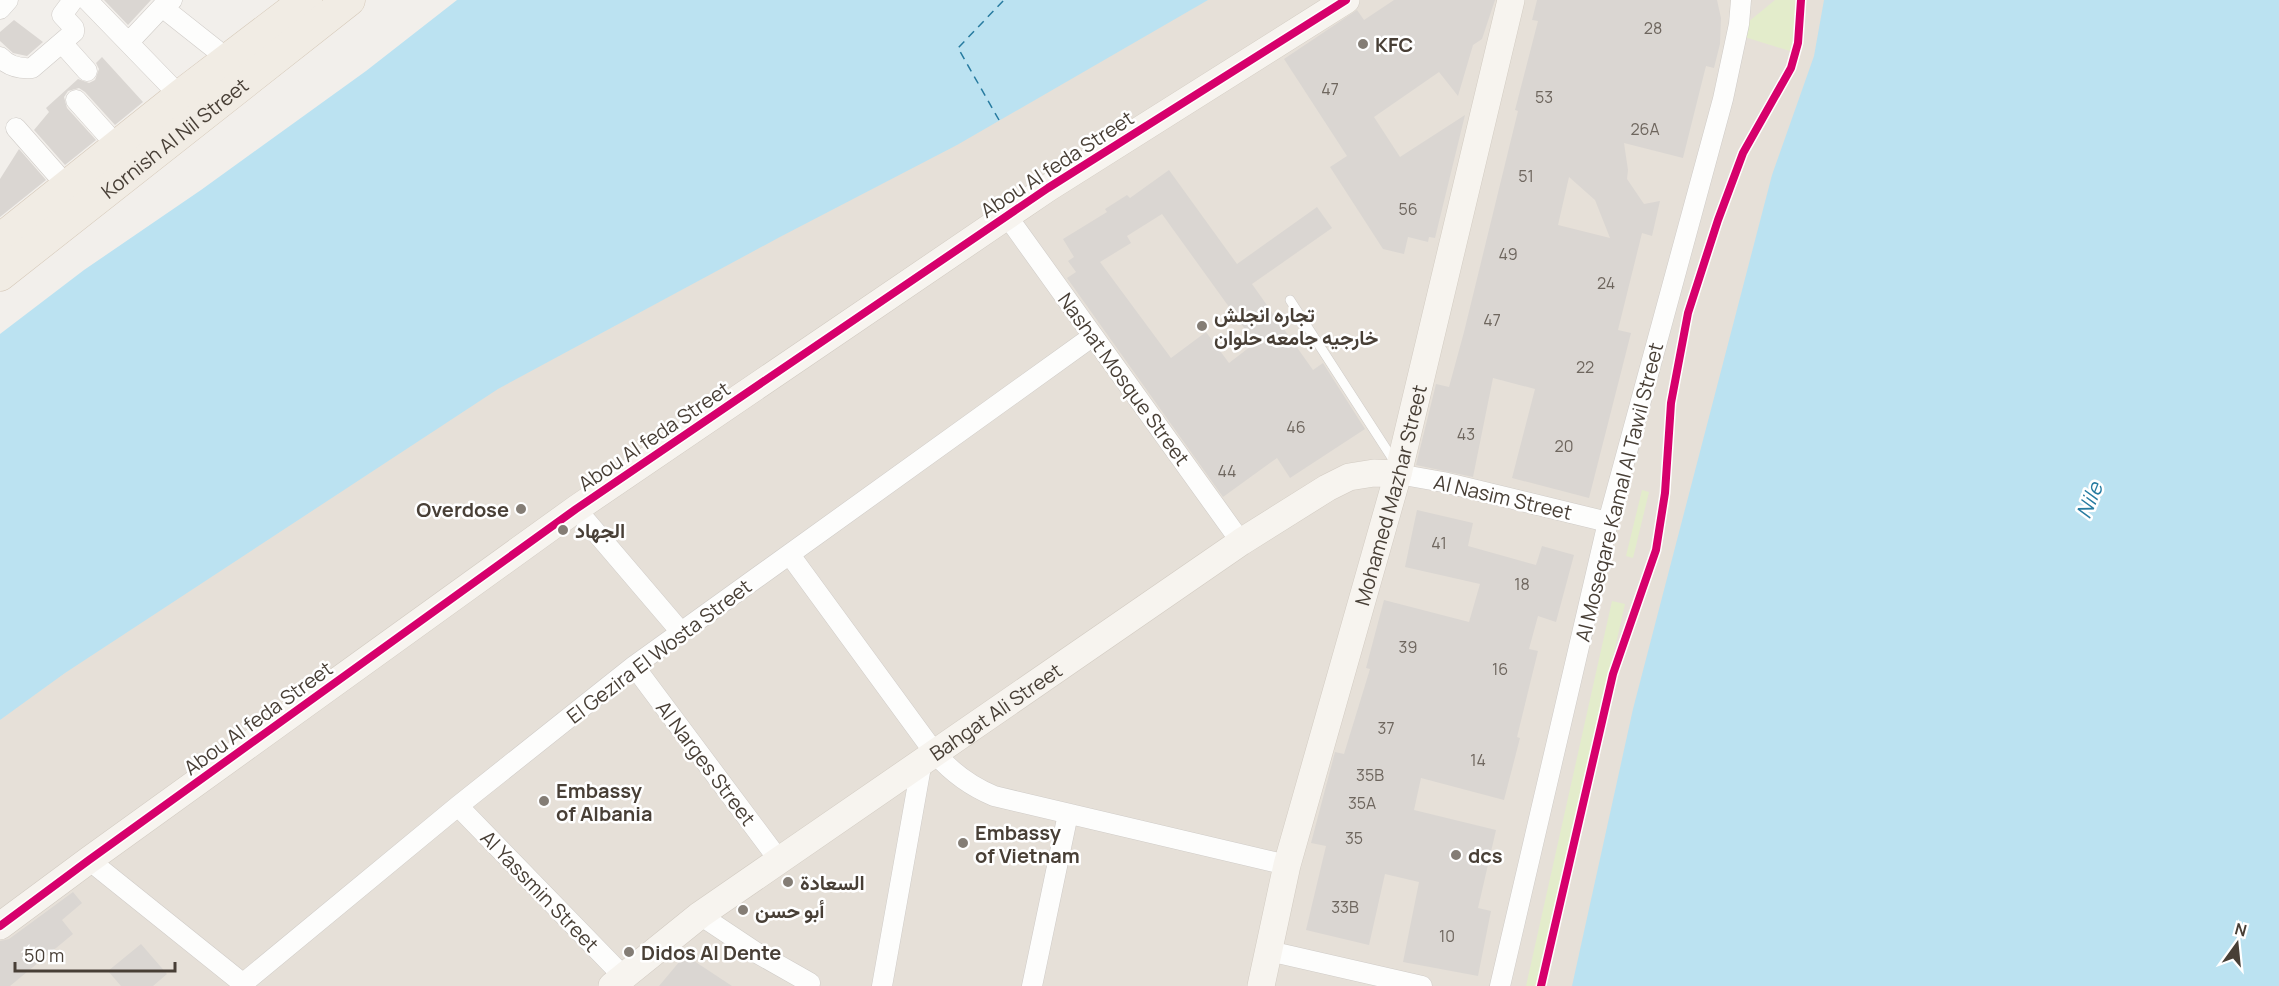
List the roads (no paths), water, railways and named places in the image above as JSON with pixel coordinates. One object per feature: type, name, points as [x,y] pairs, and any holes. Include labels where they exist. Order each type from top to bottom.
[{"type":"main road","name":"Kornish Al Nil Street","points":[[0,240],[180,96],[306,0]]},
{"type":"main road","name":"Kornish Al Nil Street","points":[[0,276],[349,0]]},
{"type":"street","points":[[0,9],[8,0]]},
{"type":"street","points":[[0,57],[5,63],[18,68],[32,68],[75,31],[62,15],[73,0]]},
{"type":"street","points":[[87,0],[180,96]]},
{"type":"street","name":"Abou Al feda Street","points":[[0,926],[88,860],[576,509],[1007,216],[1346,0]]},
{"type":"street","name":"Mohamed Mazhar Street","points":[[1261,986],[1287,865],[1398,472],[1510,0]]},
{"type":"street","name":"Al Moseqare Kamal Al Tawil Street","points":[[1500,986],[1608,522],[1723,99],[1739,24],[1741,0]]},
{"type":"street","points":[[129,42],[167,4],[229,60]]},
{"type":"street","points":[[62,43],[87,71]]},
{"type":"street","points":[[76,100],[118,147]]},
{"type":"street","points":[[16,128],[67,186]]},
{"type":"street","name":"Nashat Mosque Street","points":[[1007,216],[1241,543]]},
{"type":"street","name":"El Gezira El Wosta Street","points":[[243,985],[458,806],[634,666],[1093,336]]},
{"type":"street","name":"Al Nasim Street","points":[[1398,472],[1608,522]]},
{"type":"street","name":"Bahgat Ali Street","points":[[617,981],[700,915],[1241,543],[1327,488],[1350,477],[1398,472]]},
{"type":"street","points":[[576,509],[681,632]]},
{"type":"street","points":[[790,555],[928,757],[980,790],[994,796],[1287,865]]},
{"type":"street","name":"Al Narges Street","points":[[634,666],[779,860]]},
{"type":"street","points":[[882,986],[928,757]]},
{"type":"street","name":"Al Yassmin Street","points":[[458,806],[617,981]]},
{"type":"street","points":[[1032,986],[1068,814]]},
{"type":"street","points":[[88,860],[243,985]]},
{"type":"street","points":[[700,915],[757,954],[810,983]]},
{"type":"street","points":[[1269,951],[1422,986]]},
{"type":"lane","points":[[1290,300],[1398,472]]},
{"type":"water","points":[[457,0],[1208,0],[957,145],[778,238],[498,389],[65,673],[0,720],[0,334],[84,270],[201,190],[366,71]]},
{"type":"water","name":"Nile","points":[[1824,0],[2279,0],[2279,986],[1572,986],[1633,709],[1772,175],[1814,56]]},
{"type":"place","name":"KFC","points":[[1363,44]]},
{"type":"place","name":"تجاره انجلش خارجيه جامعه حلوان","points":[[1202,326]]},
{"type":"place","name":"Overdose","points":[[521,509]]},
{"type":"place","name":"الجهاد","points":[[563,530]]},
{"type":"place","name":"Embassy of Albania","points":[[544,801]]},
{"type":"place","name":"Embassy of Vietnam","points":[[963,843]]},
{"type":"place","name":"dcs","points":[[1456,855]]},
{"type":"place","name":"السعادة","points":[[788,882]]},
{"type":"place","name":"أبو حسن","points":[[743,910]]},
{"type":"place","name":"Didos Al Dente","points":[[629,952]]}]
